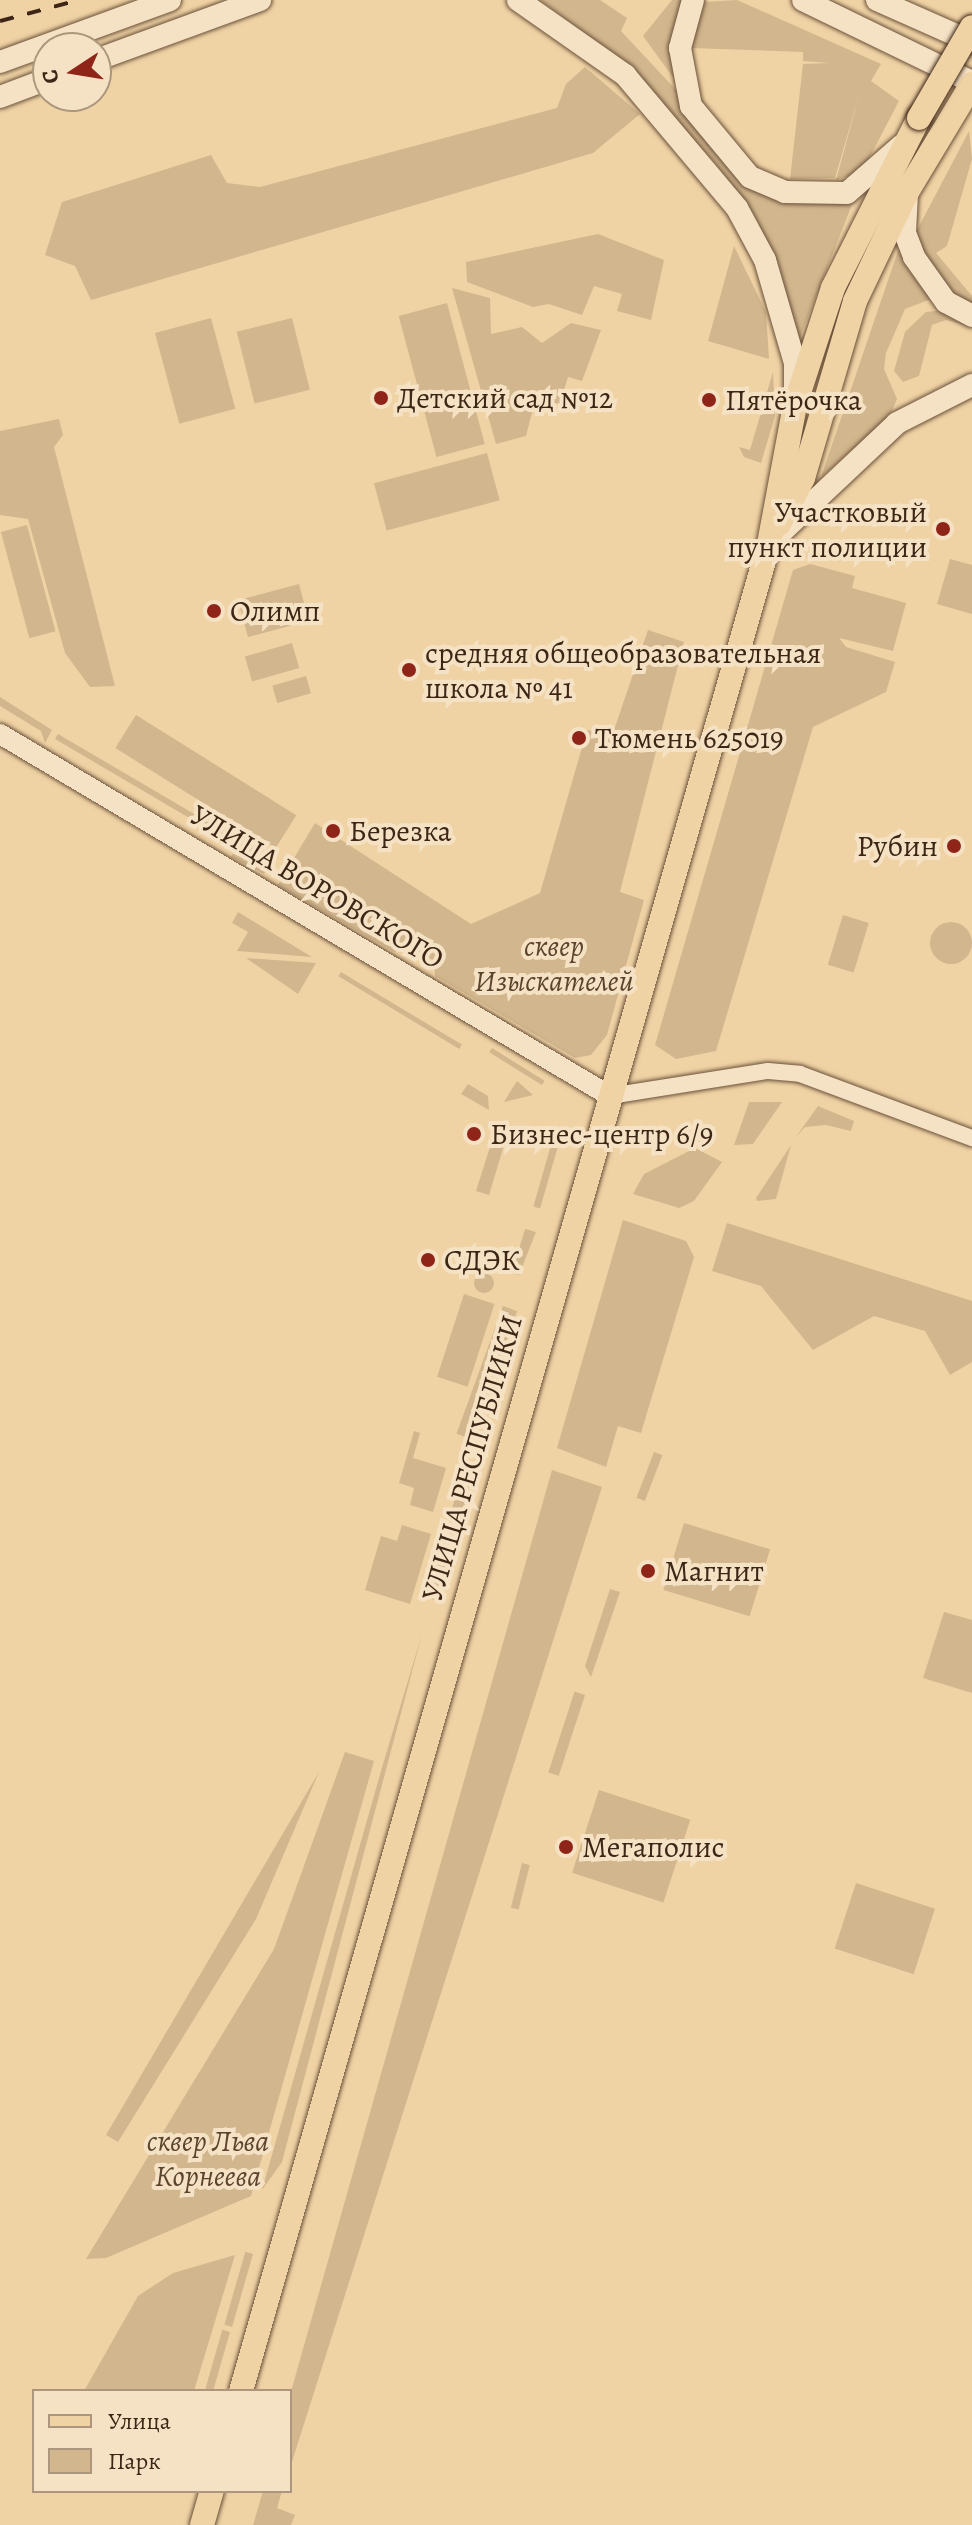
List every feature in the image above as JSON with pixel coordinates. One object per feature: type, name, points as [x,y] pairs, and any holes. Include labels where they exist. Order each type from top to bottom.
[{"type":"main road","points":[[0,62],[170,0]]},
{"type":"main road","points":[[112,54],[260,0]]},
{"type":"main road","points":[[518,0],[576,34],[625,75],[737,208],[765,260],[784,323],[795,405]]},
{"type":"main road","points":[[693,0],[680,48],[691,106],[750,177],[785,192],[847,193],[902,145]]},
{"type":"main road","points":[[803,0],[965,80]]},
{"type":"main road","points":[[877,0],[898,5],[972,42]]},
{"type":"main road","name":"УЛИЦА РЕСПУБЛИКИ","points":[[242,2389],[769,544],[795,405],[833,288],[902,145],[972,27]]},
{"type":"main road","name":"УЛИЦА РЕСПУБЛИКИ","points":[[769,544],[803,478],[855,301],[907,192],[944,131],[965,80]]},
{"type":"main road","points":[[0,97],[32,85]]},
{"type":"main road","points":[[907,192],[905,233],[914,257],[946,302],[972,316]]},
{"type":"main road","points":[[769,544],[897,423],[972,385]]},
{"type":"main road","points":[[202,2525],[211,2493]]},
{"type":"street","name":"УЛИЦА ВОРОВСКОГО","points":[[0,734],[610,1096]]},
{"type":"street","points":[[610,1096],[768,1071],[800,1074],[972,1138]]},
{"type":"green space","points":[[540,0],[600,0],[627,18],[621,31],[780,201],[853,202],[798,342],[757,220],[717,165],[622,60]]},
{"type":"green space","points":[[672,0],[682,0],[671,47],[675,80],[643,36]]},
{"type":"green space","points":[[737,0],[881,64],[871,81],[899,101],[862,172],[836,180],[860,92],[835,178],[790,179],[803,64],[830,63],[803,61],[803,52],[691,48],[704,2]]},
{"type":"green space","points":[[585,67],[640,114],[593,153],[91,300],[75,266],[45,255],[62,202],[211,155],[227,183],[260,187],[557,108],[566,84]]},
{"type":"green space","points":[[969,131],[972,159],[947,246],[936,253],[972,296],[972,308],[941,285],[914,236]]},
{"type":"green space","points":[[598,234],[664,260],[651,320],[617,311],[622,294],[594,286],[582,315],[549,304],[533,307],[467,282],[466,262]]},
{"type":"green space","points":[[734,246],[766,312],[769,359],[708,341]]},
{"type":"green space","points":[[899,248],[931,299],[905,309],[886,353],[884,369],[897,399],[889,418],[821,477]]},
{"type":"green space","points":[[452,288],[490,298],[491,334],[522,327],[542,343],[571,323],[601,330],[582,381],[568,377],[560,403],[534,405],[526,436],[496,444]]},
{"type":"green space","points":[[447,303],[485,444],[436,457],[399,316]]},
{"type":"green space","points":[[944,310],[972,327],[946,320],[932,325],[919,376],[903,382],[894,371],[905,332],[926,312]]},
{"type":"green space","points":[[211,318],[235,409],[179,424],[155,333]]},
{"type":"green space","points":[[292,318],[310,390],[255,404],[237,332]]},
{"type":"green space","points":[[773,372],[775,416],[761,463],[744,457],[739,447],[750,450]]},
{"type":"green space","points":[[59,419],[63,435],[54,447],[115,686],[90,687],[65,653],[28,519],[0,515],[0,431]]},
{"type":"green space","points":[[487,453],[500,500],[387,531],[374,483]]},
{"type":"green space","points":[[27,525],[55,631],[29,638],[1,532]]},
{"type":"green space","points":[[950,559],[972,565],[972,614],[937,604]]},
{"type":"green space","points":[[810,564],[855,576],[852,588],[906,603],[893,651],[839,638],[846,647],[895,662],[886,692],[813,727],[716,1051],[676,1059],[655,1045],[793,570]]},
{"type":"green space","points":[[299,584],[309,621],[248,637],[238,600]]},
{"type":"green space","name":"сквер Изыскателей","points":[[648,630],[684,642],[620,892],[644,900],[607,1035],[591,1055],[575,1058],[435,976],[434,961],[411,946],[394,952],[278,885],[315,823],[471,924],[540,893],[587,730],[612,736]]},
{"type":"green space","points":[[292,643],[299,668],[252,681],[245,657]]},
{"type":"green space","points":[[306,676],[311,693],[277,703],[272,686]]},
{"type":"green space","points":[[0,697],[52,730],[45,743],[41,731],[0,706]]},
{"type":"green space","points":[[136,715],[296,815],[276,848],[115,748]]},
{"type":"green space","points":[[58,734],[271,859],[264,874],[231,857],[237,846],[55,739]]},
{"type":"green space","points":[[238,912],[312,957],[237,951],[248,932],[232,923]]},
{"type":"green space","points":[[843,915],[869,923],[854,973],[828,965]]},
{"type":"green space","points":[[951,922],[966,928],[972,943],[966,958],[951,964],[936,958],[930,943],[936,928]]},
{"type":"green space","points":[[246,958],[316,963],[298,994]]},
{"type":"green space","points":[[341,972],[462,1045],[459,1049],[338,976]]},
{"type":"green space","points":[[492,1048],[545,1081],[542,1085],[489,1052]]},
{"type":"green space","points":[[517,1081],[533,1095],[504,1102]]},
{"type":"green space","points":[[468,1084],[488,1096],[489,1110],[461,1094]]},
{"type":"green space","points":[[749,1102],[782,1102],[753,1144],[734,1145]]},
{"type":"green space","points":[[818,1106],[854,1121],[851,1131],[826,1125],[805,1127],[796,1137]]},
{"type":"green space","points":[[495,1131],[505,1142],[489,1195],[476,1191]]},
{"type":"green space","points":[[551,1145],[558,1147],[540,1208],[533,1207]]},
{"type":"green space","points":[[791,1145],[776,1199],[757,1201],[756,1198]]},
{"type":"green space","points":[[695,1148],[722,1162],[694,1201],[679,1208],[633,1194],[644,1174]]},
{"type":"green space","points":[[623,1220],[686,1241],[694,1257],[641,1433],[618,1426],[606,1467],[557,1448]]},
{"type":"green space","points":[[727,1223],[972,1301],[972,1362],[950,1375],[925,1331],[874,1316],[813,1350],[761,1286],[712,1271]]},
{"type":"green space","points":[[525,1229],[536,1232],[519,1275],[512,1273]]},
{"type":"green space","points":[[486,1250],[494,1250],[500,1260],[494,1270],[486,1270],[480,1264],[480,1256]]},
{"type":"green space","points":[[480,1273],[488,1273],[494,1283],[488,1293],[480,1293],[474,1287],[474,1279]]},
{"type":"green space","points":[[464,1294],[494,1304],[468,1387],[437,1377]]},
{"type":"green space","points":[[503,1306],[517,1311],[471,1439],[456,1434]]},
{"type":"green space","points":[[414,1431],[420,1433],[413,1458],[446,1468],[433,1512],[410,1505],[414,1488],[399,1483]]},
{"type":"green space","points":[[654,1452],[662,1455],[645,1501],[636,1498]]},
{"type":"green space","points":[[464,1464],[475,1467],[461,1519],[450,1516]]},
{"type":"green space","points":[[552,1470],[602,1487],[292,2462],[292,2389]]},
{"type":"green space","points":[[684,1523],[770,1549],[750,1616],[664,1590]]},
{"type":"green space","points":[[402,1525],[431,1534],[410,1604],[365,1590],[381,1536],[397,1541]]},
{"type":"green space","points":[[443,1537],[454,1540],[437,1601],[427,1598]]},
{"type":"green space","points":[[610,1589],[620,1592],[591,1677],[585,1666]]},
{"type":"green space","points":[[944,1612],[972,1620],[972,1693],[923,1678]]},
{"type":"green space","points":[[422,1634],[282,2162],[262,2190],[383,1764]]},
{"type":"green space","points":[[575,1692],[585,1695],[559,1776],[548,1772]]},
{"type":"green space","name":"сквер Льва Корнеева","points":[[345,1752],[374,1761],[251,2196],[106,2258],[86,2259],[274,1949]]},
{"type":"green space","points":[[319,1772],[256,1919],[118,2142],[106,2135]]},
{"type":"green space","points":[[599,1790],[690,1820],[663,1902],[572,1873]]},
{"type":"green space","points":[[522,1863],[530,1865],[519,1910],[511,1908]]},
{"type":"green space","points":[[856,1883],[935,1909],[914,1974],[835,1949]]},
{"type":"green space","points":[[245,2252],[253,2254],[232,2327],[224,2325]]},
{"type":"green space","name":"сквер Льва Корнеева","points":[[235,2255],[195,2389],[85,2389],[138,2296],[173,2273]]},
{"type":"green space","points":[[222,2330],[230,2332],[214,2389],[205,2388]]},
{"type":"green space","points":[[262,2493],[281,2493],[277,2508],[295,2515],[291,2525],[253,2525]]},
{"type":"railway","points":[[0,21],[79,0]]},
{"type":"place","name":"Детский сад №12","points":[[381,398]]},
{"type":"place","name":"Пятёрочка","points":[[709,400]]},
{"type":"place","name":"Участковый пункт полиции","points":[[943,529]]},
{"type":"place","name":"Олимп","points":[[214,611]]},
{"type":"place","name":"средняя общеобразовательная школа № 41","points":[[409,670]]},
{"type":"place","name":"Тюмень 625019","points":[[579,738]]},
{"type":"place","name":"Березка","points":[[333,831]]},
{"type":"place","name":"Рубин","points":[[954,846]]},
{"type":"place","name":"Бизнес-центр 6/9","points":[[474,1134]]},
{"type":"place","name":"СДЭК","points":[[428,1260]]},
{"type":"place","name":"Магнит","points":[[648,1571]]},
{"type":"place","name":"Мегаполис","points":[[566,1847]]}]
